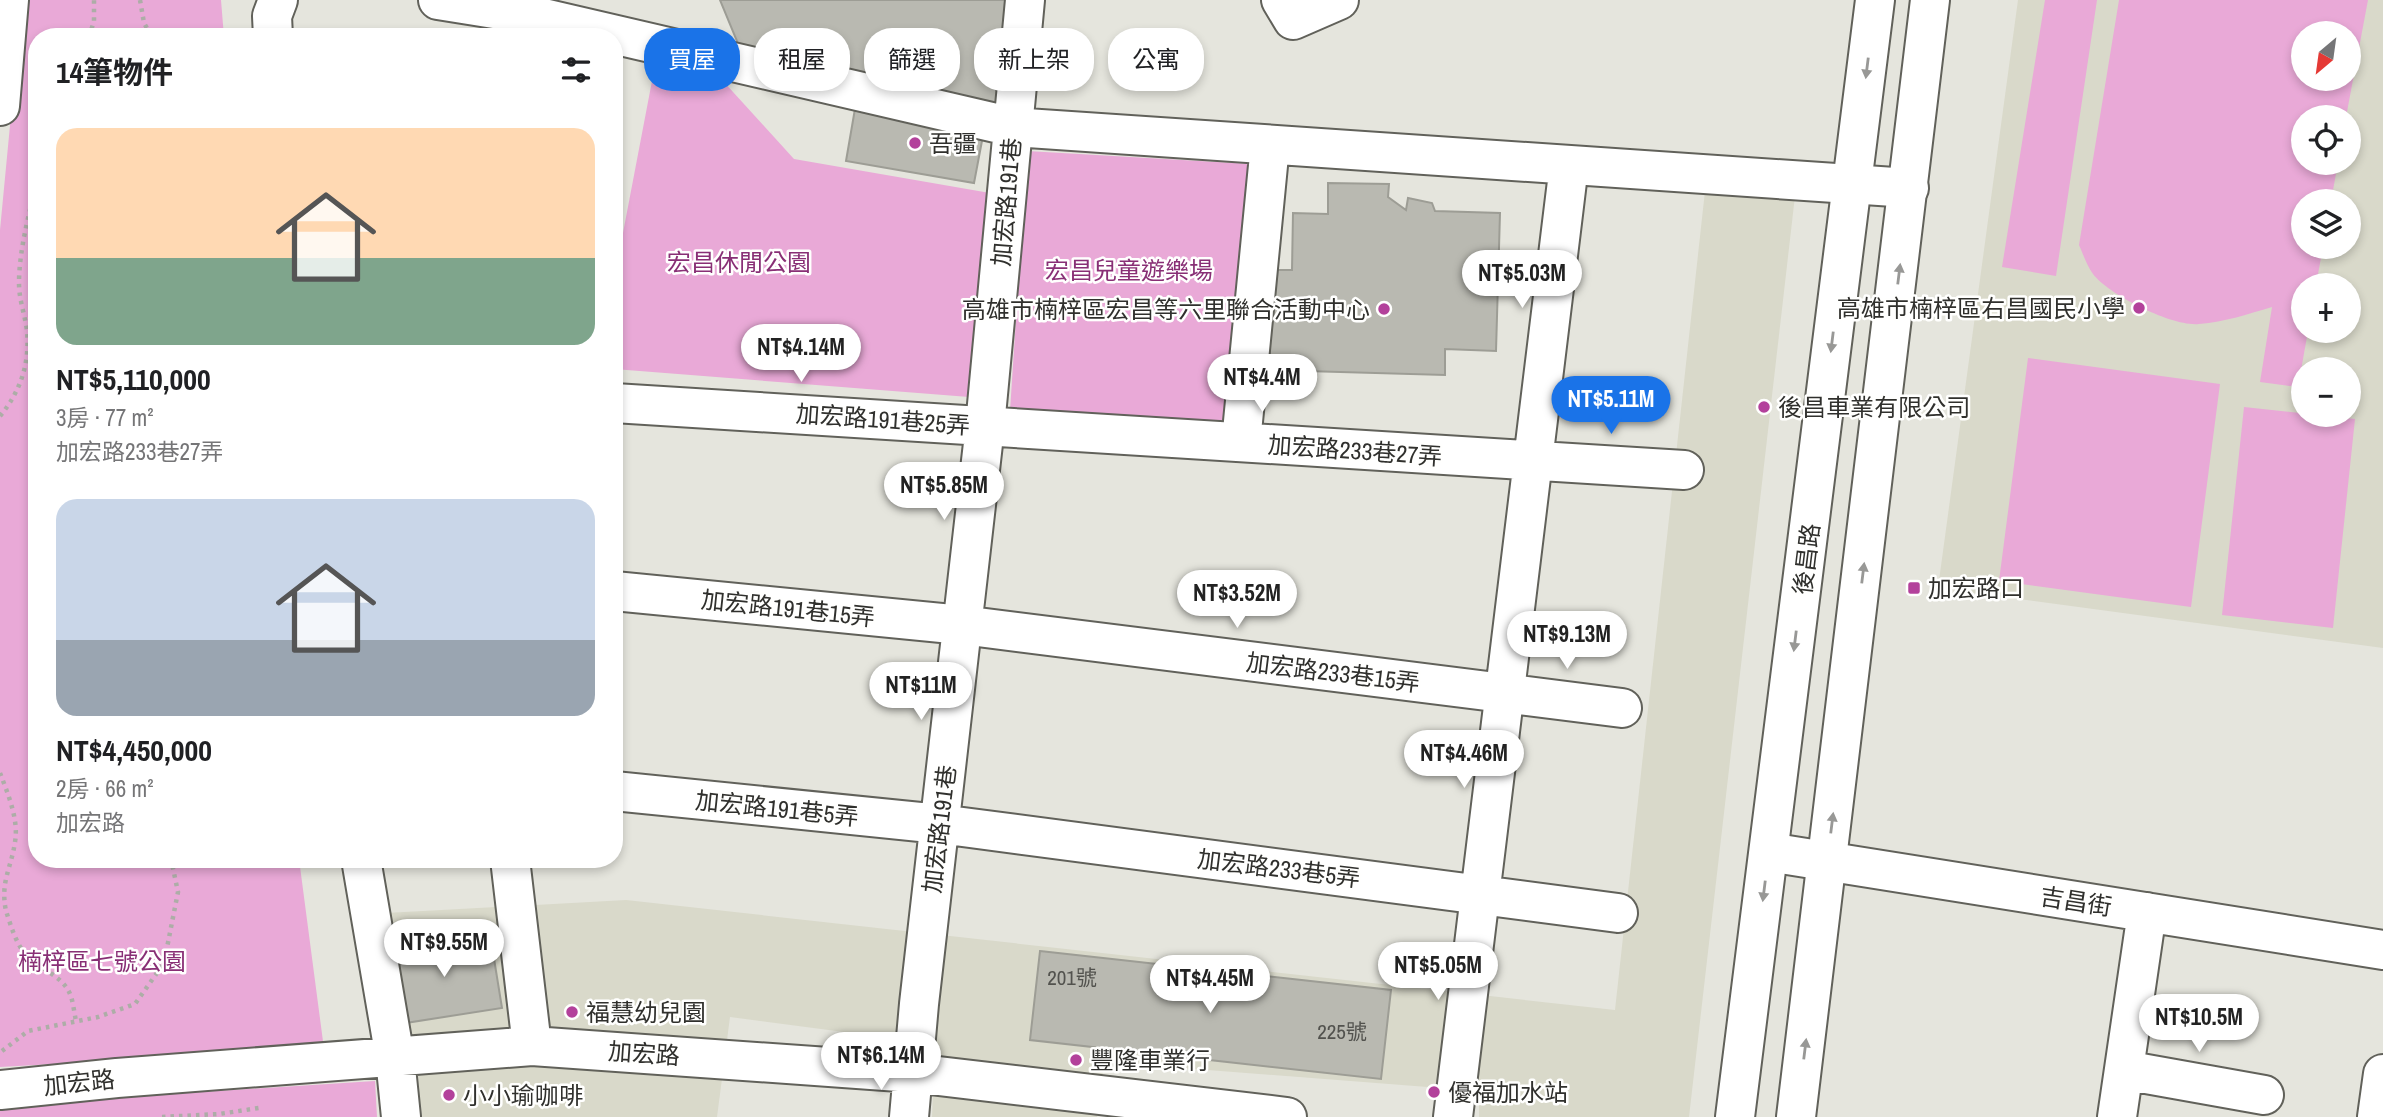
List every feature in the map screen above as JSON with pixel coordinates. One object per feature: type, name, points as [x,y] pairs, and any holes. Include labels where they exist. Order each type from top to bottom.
[{"type":"street","points":[[0,106],[9,0]]},
{"type":"street","points":[[273,28],[272,16],[278,0]]},
{"type":"street","points":[[439,0],[576,28]]},
{"type":"street","name":"加宏路191巷","points":[[909,1117],[919,1004],[985,426],[1025,0]]},
{"type":"street","points":[[1281,0],[1293,20],[1339,0]]},
{"type":"street","name":"後昌路","points":[[1735,1117],[1875,0]]},
{"type":"street","points":[[1796,1117],[1930,0]]},
{"type":"street","points":[[623,39],[1013,127],[1909,188]]},
{"type":"street","points":[[1241,442],[1270,145]]},
{"type":"street","points":[[1453,1117],[1569,165]]},
{"type":"street","name":"加宏路191巷25弄","points":[[623,403],[985,426]]},
{"type":"street","name":"加宏路233巷27弄","points":[[985,426],[1684,470]]},
{"type":"street","name":"加宏路191巷15弄","points":[[623,592],[962,625]]},
{"type":"street","name":"加宏路233巷15弄","points":[[962,625],[1622,708]]},
{"type":"street","name":"加宏路191巷5弄","points":[[623,792],[940,824]]},
{"type":"street","name":"加宏路233巷5弄","points":[[940,824],[1618,913]]},
{"type":"street","name":"吉昌街","points":[[1769,852],[2383,950]]},
{"type":"street","points":[[363,868],[395,1058],[401,1117]]},
{"type":"street","points":[[511,868],[532,1045]]},
{"type":"street","points":[[2117,1117],[2147,912]]},
{"type":"street","name":"加宏路","points":[[0,1090],[532,1045],[913,1073],[1287,1117]]},
{"type":"street","points":[[2124,1070],[2264,1095]]},
{"type":"street","points":[[2377,1117],[2383,1074]]},
{"type":"path","points":[[92,28],[94,0]]},
{"type":"path","points":[[140,0],[147,28]]},
{"type":"path","points":[[0,416],[20,386],[26,356],[27,332],[19,282],[28,223]]},
{"type":"path","points":[[0,773],[8,794],[15,841],[3,880],[2,895],[6,911],[27,957],[68,989],[76,1021]]},
{"type":"path","points":[[0,1056],[2,1050],[28,1031],[98,1017],[135,1004],[164,963],[178,892],[173,868]]},
{"type":"path","points":[[162,1117],[219,1114],[219,1117]]},
{"type":"shaded area","name":"高雄市楠梓區右昌國民小學","points":[[2018,0],[2383,0],[2383,648],[1938,588]]},
{"type":"shaded area","points":[[1705,191],[1795,196],[1689,1117],[1479,1117],[1479,1091],[1104,1062],[1097,1117],[932,1117],[935,1044],[730,1017],[717,1117],[415,1117],[386,913],[626,900],[1615,1010]]},
{"type":"green space","name":"楠梓區七號公園","points":[[22,0],[221,0],[223,28],[28,28],[28,868],[300,868],[324,1049],[0,1067],[0,230]]},
{"type":"green space","points":[[2045,0],[2097,0],[2056,276],[2002,267]]},
{"type":"green space","points":[[2119,0],[2368,0],[2361,37],[2361,21],[2291,21],[2291,91],[2351,91],[2348,105],[2291,105],[2291,175],[2336,175],[2333,189],[2291,189],[2291,259],[2321,259],[2318,273],[2291,273],[2291,343],[2306,343],[2303,357],[2291,357],[2291,386],[2260,382],[2272,307],[2209,323],[2188,324],[2158,315],[2127,300],[2101,282],[2091,271],[2079,245]]},
{"type":"green space","name":"宏昌休閒公園","points":[[650,91],[732,91],[794,159],[990,193],[969,397],[623,370],[623,233]]},
{"type":"green space","name":"宏昌兒童遊樂場","points":[[1027,151],[1251,164],[1225,421],[1010,411]]},
{"type":"green space","points":[[2028,358],[2220,384],[2191,607],[1999,581]]},
{"type":"green space","points":[[2244,407],[2291,412],[2291,427],[2354,427],[2333,628],[2222,615]]},
{"type":"green space","points":[[375,1081],[377,1117],[0,1117],[0,1105]]},
{"type":"building","points":[[720,0],[1010,0],[1007,28],[974,28],[974,91],[1001,91],[999,110],[916,91],[960,91],[960,28],[864,28],[864,79],[850,76],[850,28],[754,28],[754,54],[741,51],[740,28],[732,28]]},
{"type":"building","name":"吾疆","points":[[856,103],[985,125],[974,183],[846,161]]},
{"type":"building","name":"高雄市楠梓區宏昌等六里聯合活動中心","points":[[1328,183],[1389,184],[1388,197],[1406,210],[1408,198],[1432,203],[1435,211],[1500,213],[1496,351],[1445,349],[1445,375],[1269,370],[1271,270],[1292,270],[1293,213],[1328,214]]},
{"type":"building","points":[[490,934],[502,1008],[399,1024],[387,949]]},
{"type":"building","points":[[1040,951],[1391,990],[1381,1079],[1030,1040]]},
{"type":"place","name":"吾疆","points":[[915,143]]},
{"type":"place","name":"高雄市楠梓區右昌國民小學","points":[[2139,308]]},
{"type":"place","name":"高雄市楠梓區宏昌等六里聯合活動中心","points":[[1384,309]]},
{"type":"place","name":"後昌車業有限公司","points":[[1764,407]]},
{"type":"place","name":"加宏路口","points":[[1914,588]]},
{"type":"place","name":"福慧幼兒園","points":[[572,1012]]},
{"type":"place","name":"豐隆車業行","points":[[1076,1060]]},
{"type":"place","name":"優福加水站","points":[[1434,1092]]},
{"type":"place","name":"小小瑜咖啡","points":[[449,1095]]}]
